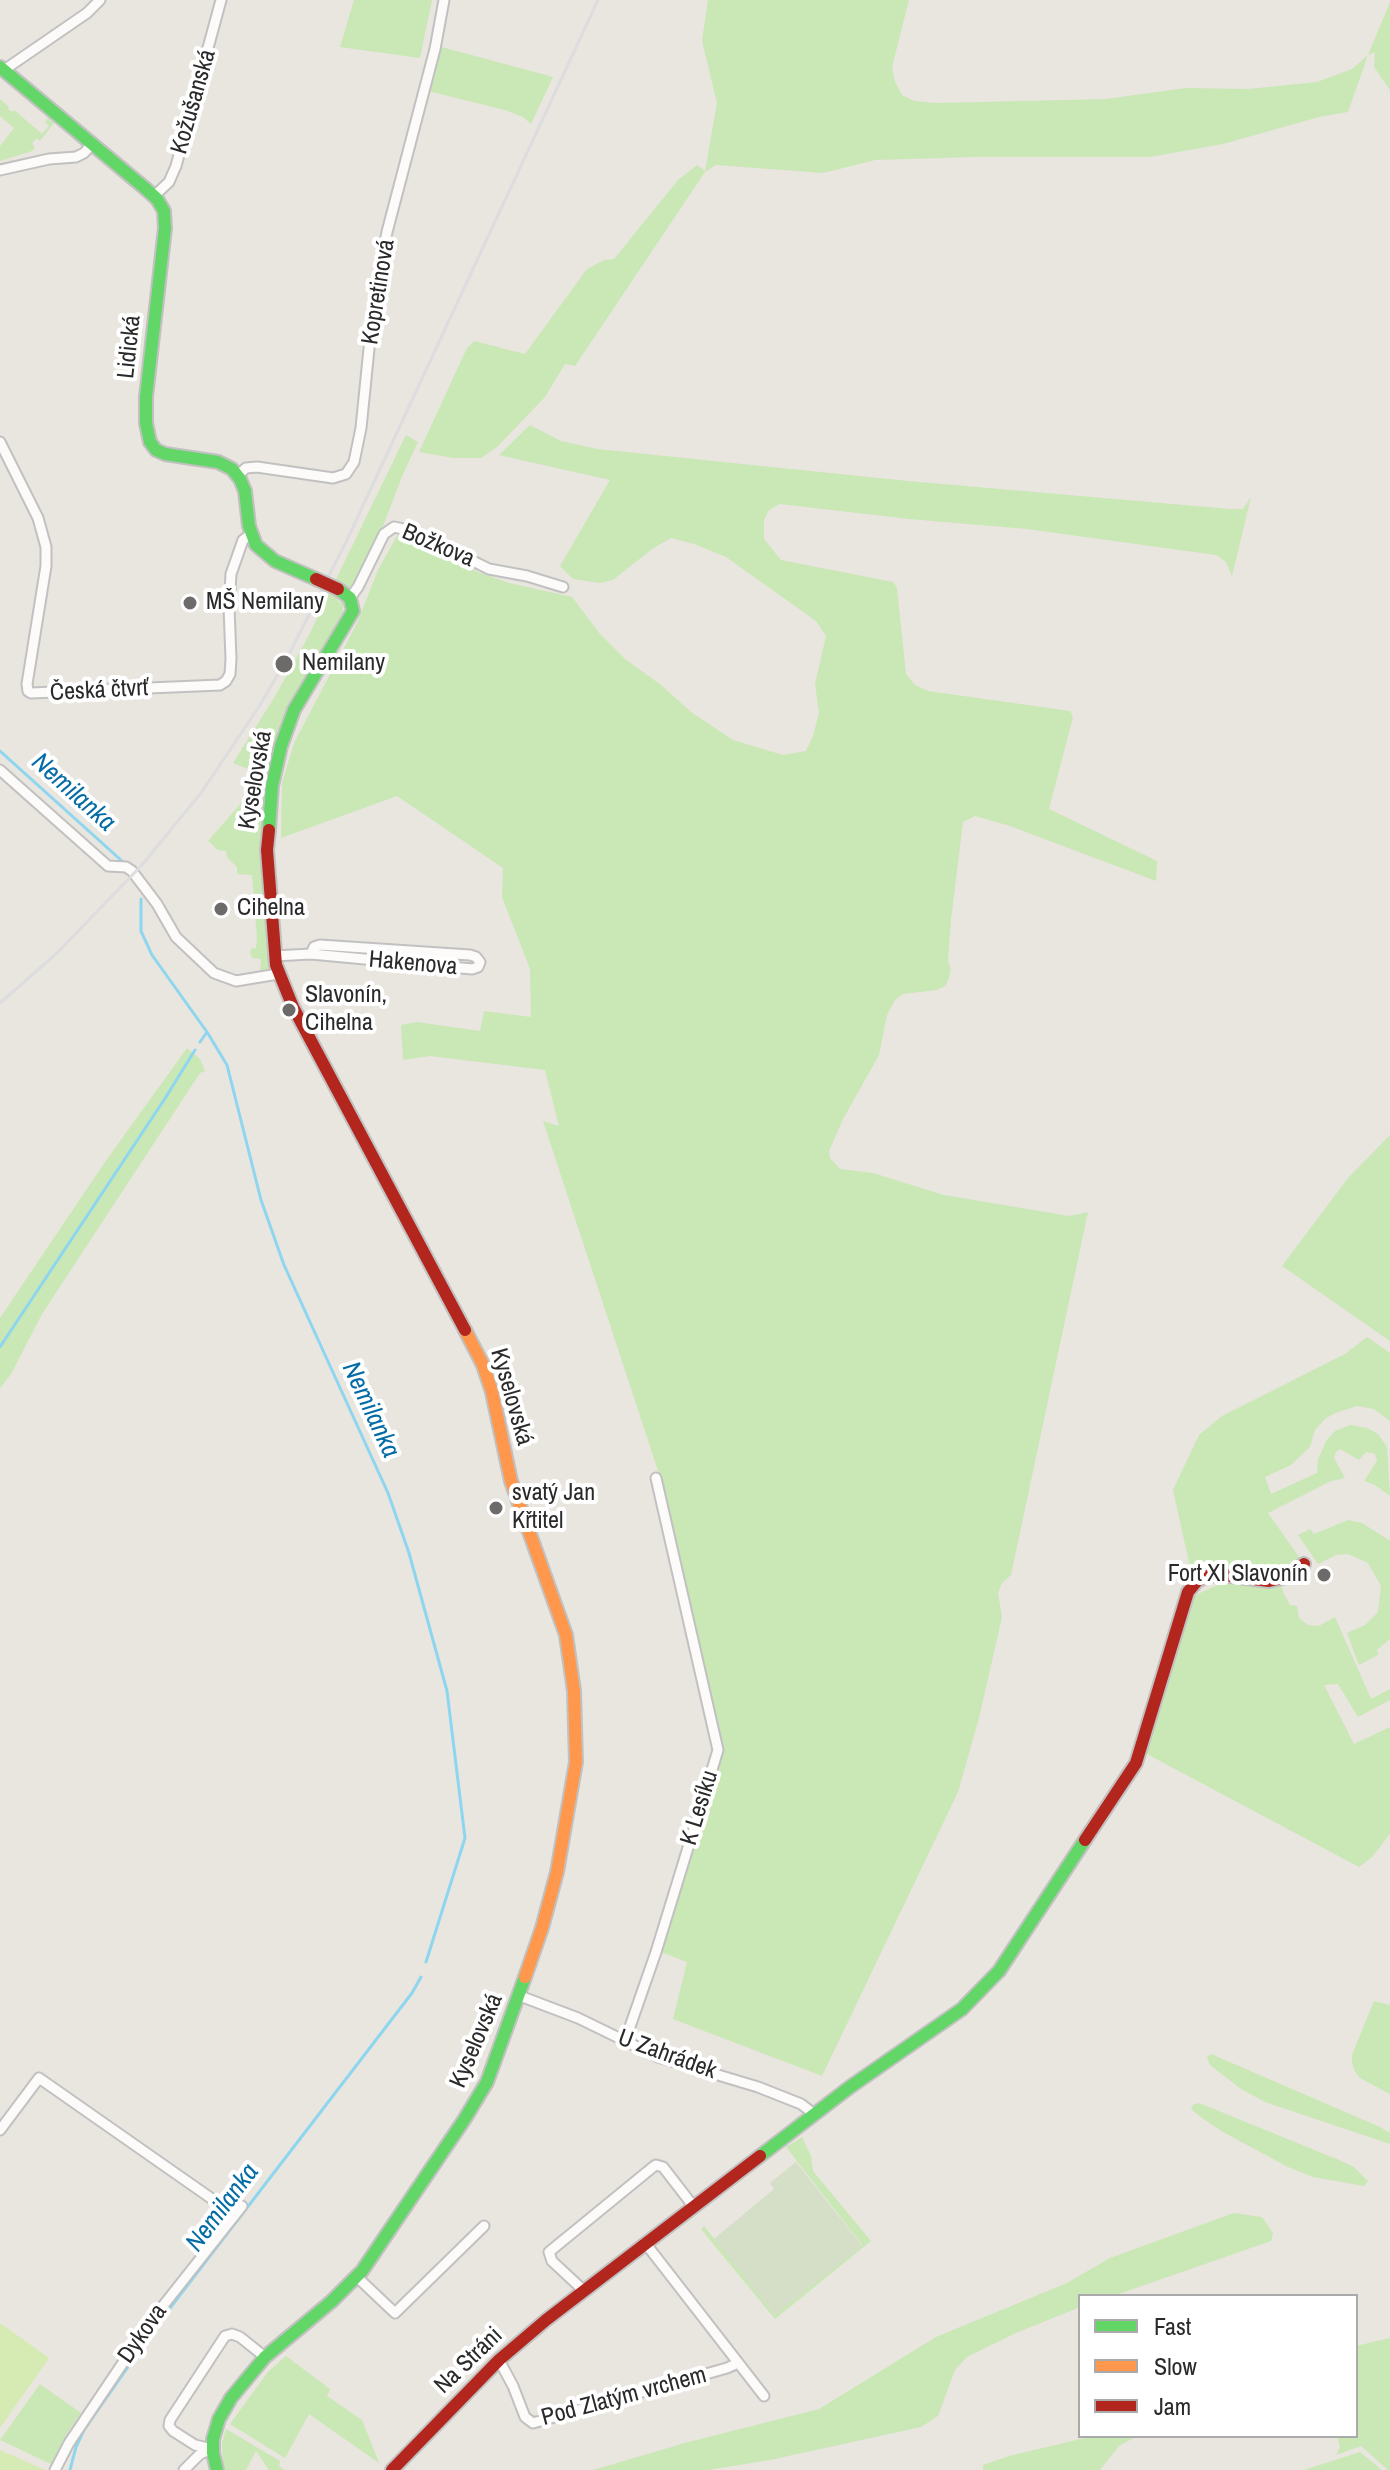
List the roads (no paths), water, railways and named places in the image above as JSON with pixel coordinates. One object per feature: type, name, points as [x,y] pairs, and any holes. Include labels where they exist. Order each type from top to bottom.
[{"type":"street","points":[[100,0],[79,19],[1,70],[154,196]]},
{"type":"street","name":"Kožušanská","points":[[154,196],[169,182],[176,166],[221,0]]},
{"type":"street","name":"Kopretinová","points":[[238,475],[246,468],[257,467],[336,478],[346,474],[354,462],[361,428],[378,277],[435,49],[444,0]]},
{"type":"street","points":[[0,170],[49,159],[76,157],[93,143]]},
{"type":"street","name":"Lidická","points":[[154,196],[164,211],[165,221],[146,397],[148,437],[161,452],[223,464],[238,475]]},
{"type":"street","name":"Česká čtvrť","points":[[0,442],[38,518],[46,547],[46,566],[27,684],[31,693],[220,685],[226,681],[231,659],[231,574],[243,540],[251,534]]},
{"type":"street","points":[[238,475],[246,494],[251,534],[259,548],[271,559],[338,589],[350,598]]},
{"type":"street","name":"Božkova","points":[[350,598],[384,534],[394,527],[412,531],[489,569],[563,587]]},
{"type":"street","name":"Kyselovská","points":[[217,2470],[212,2449],[220,2416],[236,2391],[265,2357],[357,2277],[477,2100],[500,2051],[520,1996],[550,1899],[575,1772],[573,1672],[566,1635],[514,1490],[483,1365],[293,1007],[278,974],[274,956],[267,840],[279,751],[301,697],[352,614],[350,598]]},
{"type":"street","points":[[0,770],[108,866],[126,867],[132,871],[157,904],[176,937],[214,973],[236,981],[278,974]]},
{"type":"street","name":"Hakenova","points":[[320,945],[470,955],[480,962],[478,967],[472,969],[311,954],[314,947],[320,945]]},
{"type":"street","points":[[274,956],[311,954]]},
{"type":"street","name":"K Lesíku","points":[[625,2041],[656,1952],[718,1750],[656,1478]]},
{"type":"street","name":"Na Stráni","points":[[392,2470],[499,2360],[583,2291],[814,2114],[962,2009],[999,1971],[1136,1763],[1188,1592],[1197,1581],[1207,1576],[1274,1580],[1304,1564]]},
{"type":"street","name":"U Zahrádek","points":[[520,1996],[578,2018],[669,2061],[758,2087],[801,2104],[814,2114]]},
{"type":"street","points":[[0,2130],[39,2078],[235,2215]]},
{"type":"street","points":[[583,2291],[552,2261],[549,2252],[653,2167],[663,2167],[694,2207]]},
{"type":"street","name":"Dykova","points":[[55,2470],[69,2443],[151,2321],[242,2206]]},
{"type":"street","points":[[357,2277],[395,2313],[484,2226]]},
{"type":"street","name":"Pod Zlatým vrchem","points":[[646,2244],[764,2396]]},
{"type":"street","points":[[212,2449],[195,2445],[173,2431],[169,2426],[170,2420],[225,2336],[237,2336],[265,2357]]},
{"type":"street","name":"Pod Zlatým vrchem","points":[[499,2360],[525,2417],[533,2423],[738,2363]]},
{"type":"street","points":[[184,2470],[203,2452],[212,2449]]},
{"type":"waterway","name":"Nemilanka","points":[[0,751],[122,861]]},
{"type":"waterway","name":"Nemilanka","points":[[141,899],[141,931],[152,955],[227,1065],[261,1200],[284,1265],[388,1493],[409,1553],[447,1691],[465,1838],[426,1962]]},
{"type":"waterway","points":[[200,1042],[207,1032]]},
{"type":"waterway","points":[[0,1347],[195,1050]]},
{"type":"waterway","name":"Nemilanka","points":[[70,2470],[84,2430],[160,2321],[412,1993],[421,1977]]},
{"type":"railway","points":[[0,1003],[57,953],[141,866],[201,793],[260,705],[347,540],[598,0]]},
{"type":"place","name":"MŠ Nemilany","points":[[190,603]]},
{"type":"place","name":"Nemilany","points":[[284,664]]},
{"type":"place","name":"Cihelna","points":[[221,909]]},
{"type":"place","name":"Slavonín, Cihelna","points":[[289,1010]]},
{"type":"place","name":"svatý Jan Křtitel","points":[[496,1508]]},
{"type":"place","name":"Fort XI Slavonín","points":[[1324,1575]]}]
